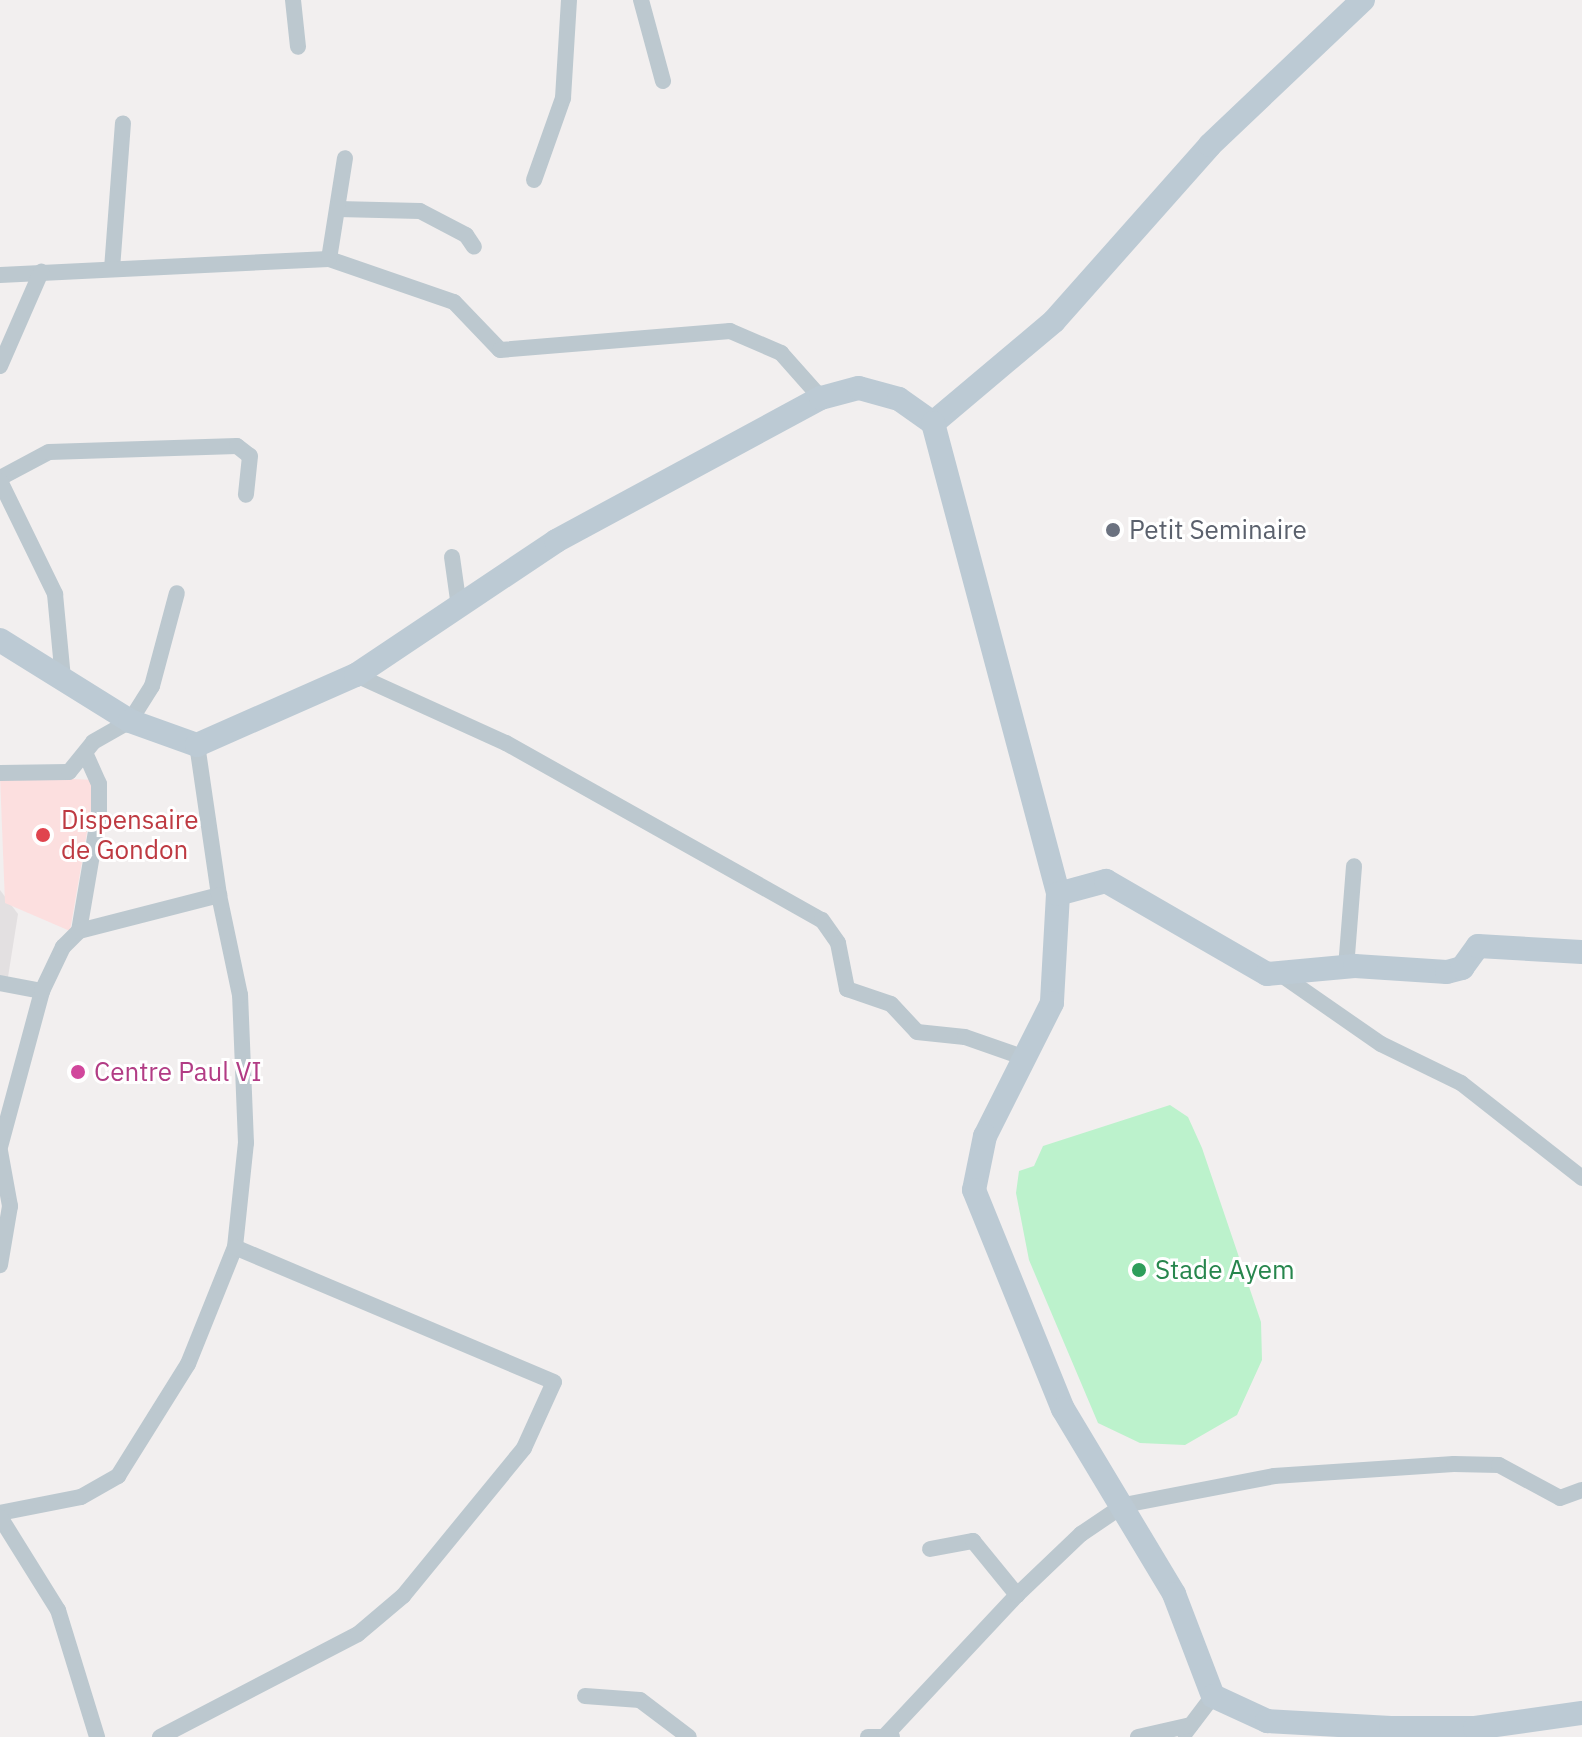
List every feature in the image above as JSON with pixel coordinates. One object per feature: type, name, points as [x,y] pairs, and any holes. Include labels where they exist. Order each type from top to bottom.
[{"type":"street","points":[[293,0],[298,47]]},
{"type":"street","points":[[534,180],[563,98],[569,0]]},
{"type":"street","points":[[641,0],[663,81]]},
{"type":"street","points":[[933,423],[1054,321],[1210,145],[1363,0]]},
{"type":"street","points":[[112,269],[123,123]]},
{"type":"street","points":[[329,259],[345,158]]},
{"type":"street","points":[[338,209],[420,211],[466,235],[474,247]]},
{"type":"street","points":[[0,275],[329,259],[454,302],[500,350],[730,331],[781,353],[821,398]]},
{"type":"street","points":[[0,366],[41,272]]},
{"type":"street","points":[[0,640],[130,721],[197,745],[356,675],[556,541],[821,398],[875,391],[933,423],[1058,894],[1052,1003],[1022,1057],[985,1136],[974,1190],[1057,1396],[1174,1594],[1213,1696],[1267,1721],[1391,1728],[1475,1728],[1582,1713]]},
{"type":"street","points":[[63,679],[55,594],[0,479],[49,452],[237,446],[250,456],[246,495]]},
{"type":"street","points":[[452,557],[459,607]]},
{"type":"street","points":[[0,773],[59,776],[130,721],[152,686],[177,593]]},
{"type":"street","points":[[356,675],[506,743],[822,920],[838,943],[847,989],[891,1004],[917,1032],[965,1037],[1022,1057]]},
{"type":"street","points":[[97,1737],[58,1610],[0,1515],[81,1497],[118,1476],[188,1364],[235,1247],[246,1143],[240,995],[219,895],[197,745]]},
{"type":"street","points":[[0,1265],[10,1206],[0,1149],[42,991],[79,931],[99,814],[99,784],[85,753]]},
{"type":"street","points":[[1346,968],[1354,866]]},
{"type":"street","points":[[1058,894],[1106,881],[1241,964],[1283,976],[1381,1044],[1461,1083],[1582,1178]]},
{"type":"street","points":[[79,931],[219,895]]},
{"type":"street","points":[[1283,976],[1346,968],[1447,972],[1462,968],[1478,946],[1582,952]]},
{"type":"street","points":[[0,983],[42,991]]},
{"type":"street","points":[[160,1737],[358,1634],[403,1596],[524,1448],[554,1382],[235,1247]]},
{"type":"street","points":[[868,1737],[887,1736],[1017,1595],[1081,1534],[1124,1505],[1274,1476],[1454,1464],[1499,1465],[1560,1498],[1582,1490]]},
{"type":"street","points":[[930,1549],[973,1541],[1017,1595]]},
{"type":"street","points":[[585,1696],[640,1700],[689,1737]]},
{"type":"street","points":[[1138,1737],[1187,1731],[1213,1696]]},
{"type":"shaded area","name":"Dispensaire de Gondon","points":[[0,776],[96,780],[70,931],[5,903]]},
{"type":"shaded area","points":[[0,890],[18,914],[8,977],[0,976]]},
{"type":"green space","name":"Stade Ayem","points":[[1170,1105],[1188,1117],[1202,1148],[1261,1322],[1262,1360],[1237,1415],[1185,1445],[1140,1443],[1098,1423],[1029,1260],[1016,1193],[1019,1171],[1034,1166],[1043,1146]]},
{"type":"place","name":"Petit Seminaire","points":[[1113,530]]},
{"type":"place","name":"Dispensaire de Gondon","points":[[43,835]]},
{"type":"place","name":"Centre Paul VI","points":[[78,1072]]},
{"type":"place","name":"Stade Ayem","points":[[1139,1270]]}]
